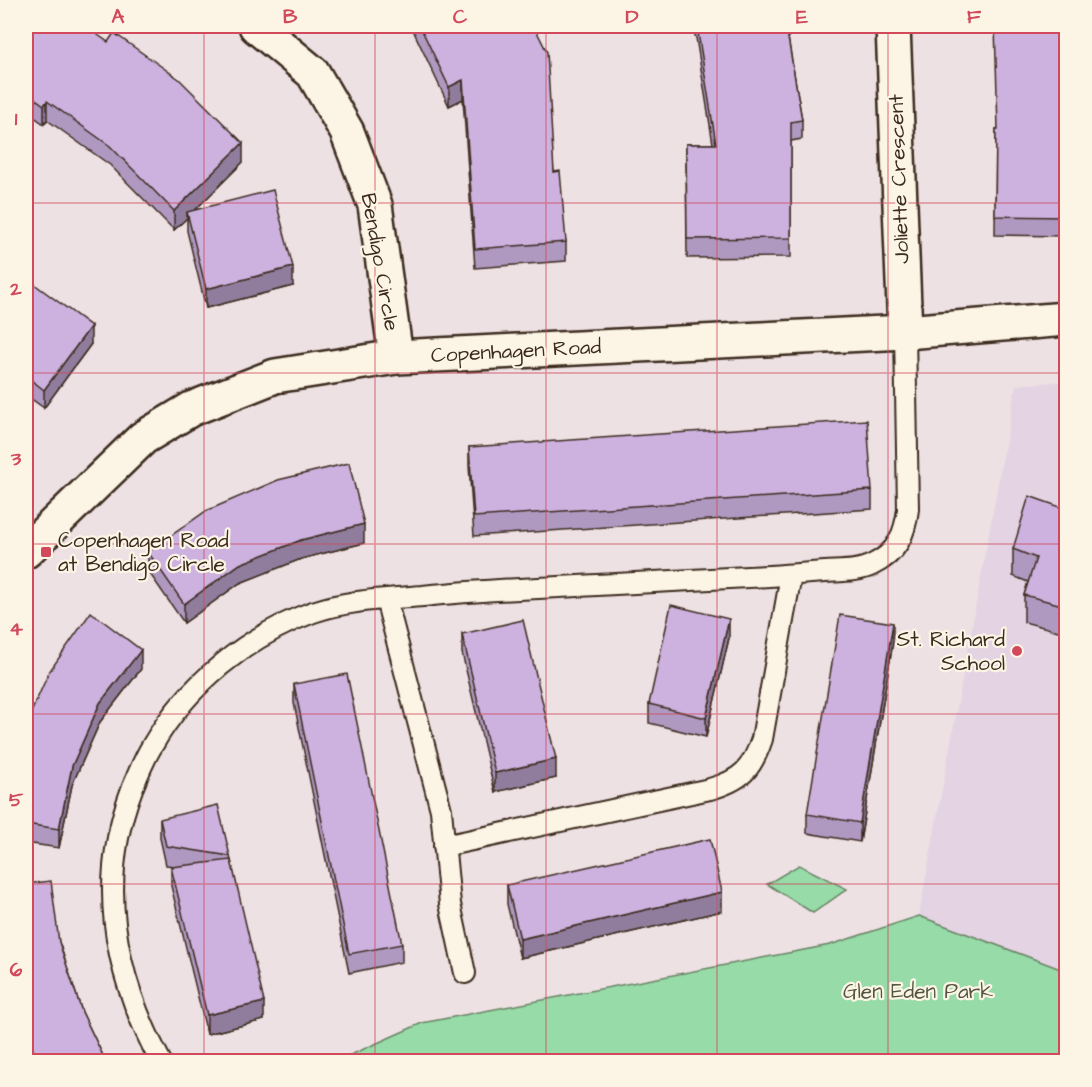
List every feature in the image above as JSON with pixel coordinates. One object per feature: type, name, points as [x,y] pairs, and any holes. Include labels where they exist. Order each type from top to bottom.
[{"type":"street","name":"Bendigo Circle","points":[[256,26],[313,73],[347,132],[375,205],[396,357]]},
{"type":"street","name":"Joliette Crescent","points":[[893,26],[905,332]]},
{"type":"street","name":"Copenhagen Road","points":[[30,537],[143,438],[192,409],[275,376],[396,357],[905,332],[1066,320]]},
{"type":"lane","points":[[161,1062],[139,1018],[120,960],[114,926],[112,892],[114,857],[125,808],[141,767],[164,726],[188,695],[220,666],[253,641],[284,624],[314,612],[344,604],[468,592],[791,575],[855,570],[870,566],[884,558],[897,545],[906,528],[908,509],[905,332]]},
{"type":"lane","points":[[444,846],[710,789],[735,780],[748,769],[757,755],[762,739],[791,575]]},
{"type":"lane","points":[[386,599],[441,810],[450,904],[465,973]]},
{"type":"shaded area","name":"St. Richard School","points":[[1066,381],[1066,971],[919,916],[1016,385]]},
{"type":"green space","points":[[799,865],[847,889],[813,913],[767,884]]},
{"type":"green space","name":"Glen Eden Park","points":[[919,916],[1066,971],[1066,1061],[337,1061],[422,1023],[830,945]]},
{"type":"building","points":[[26,26],[85,26],[108,42],[114,33],[179,79],[243,143],[174,211],[110,146],[47,101],[44,105],[26,92]]},
{"type":"building","points":[[420,26],[534,26],[547,52],[554,172],[560,171],[566,242],[475,249],[463,80],[449,87]]},
{"type":"building","points":[[697,26],[786,26],[802,120],[791,122],[791,238],[687,239],[686,144],[716,144]]},
{"type":"building","points":[[995,26],[1066,26],[1066,217],[995,216],[996,129],[998,129]]},
{"type":"building","points":[[273,190],[293,267],[206,289],[187,212]]},
{"type":"building","points":[[26,278],[91,326],[44,390],[26,376]]},
{"type":"building","points":[[867,420],[872,490],[474,517],[469,447]]},
{"type":"building","points":[[349,463],[364,524],[301,540],[240,564],[184,604],[148,552],[206,511],[278,480]]},
{"type":"building","points":[[1029,496],[1066,509],[1066,606],[1024,595],[1036,558],[1013,549]]},
{"type":"building","points":[[671,605],[729,619],[706,718],[649,704]]},
{"type":"building","points":[[91,612],[141,650],[100,703],[72,766],[59,829],[26,824],[26,724],[49,672]]},
{"type":"building","points":[[840,615],[893,623],[860,823],[807,814]]},
{"type":"building","points":[[523,620],[556,759],[495,773],[462,634]]},
{"type":"building","points":[[347,674],[402,944],[349,954],[294,684]]},
{"type":"building","points":[[218,805],[230,856],[166,846],[160,819]]},
{"type":"building","points":[[710,839],[722,892],[520,939],[507,885]]},
{"type":"building","points":[[231,860],[264,1002],[207,1015],[171,867]]},
{"type":"building","points":[[51,881],[59,942],[82,1012],[106,1062],[40,1062],[26,1037],[26,884]]},
{"type":"place","name":"Copenhagen Road at Bendigo Circle","points":[[46,552]]},
{"type":"place","name":"St. Richard School","points":[[1017,651]]}]
